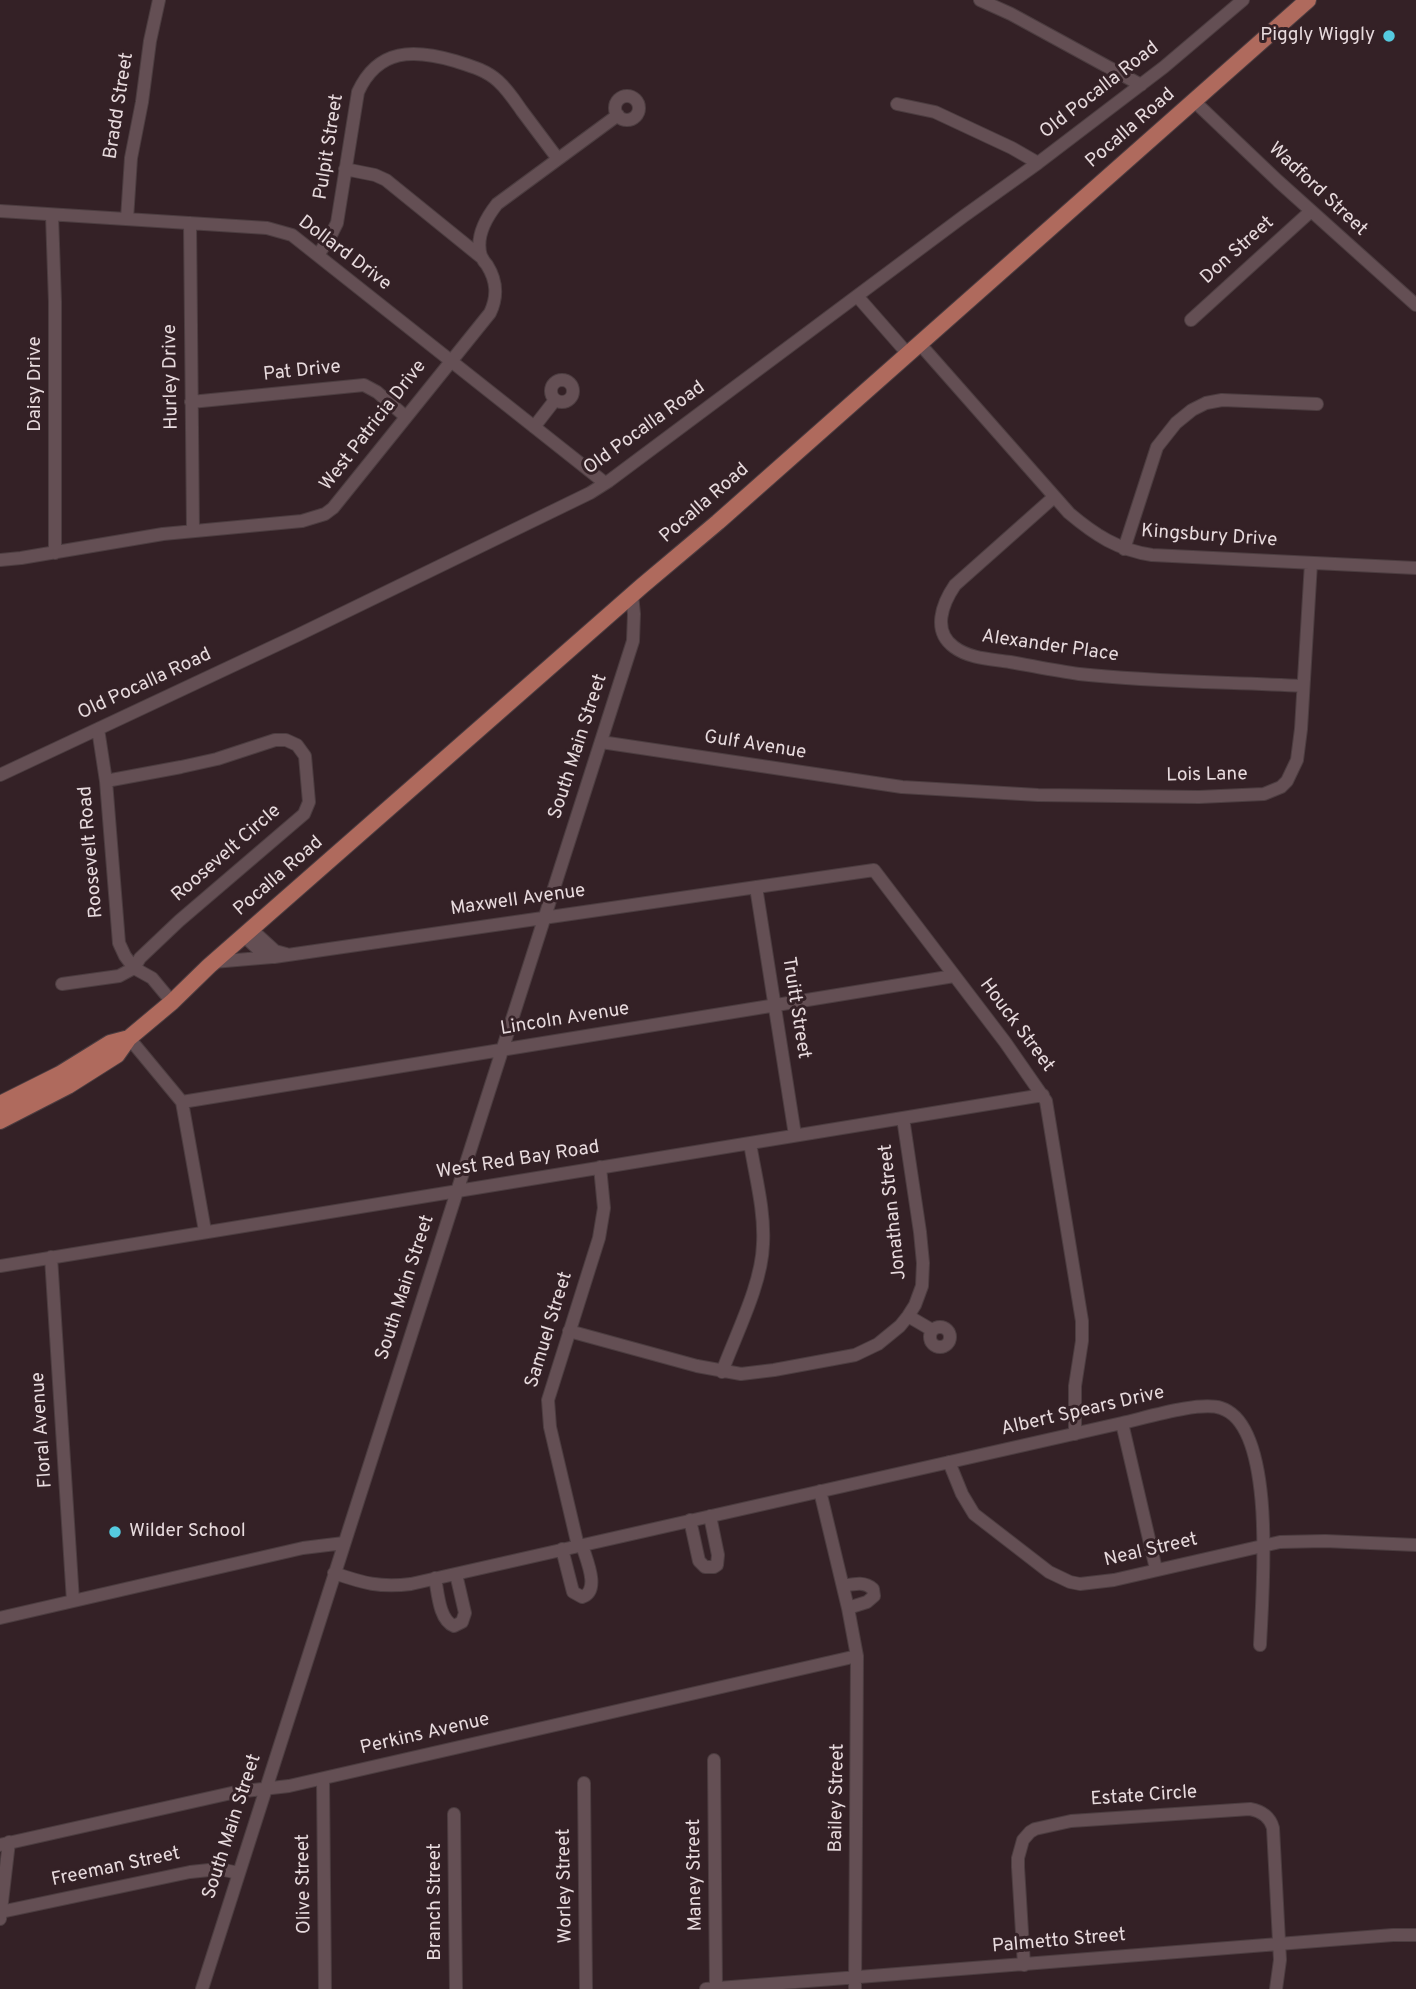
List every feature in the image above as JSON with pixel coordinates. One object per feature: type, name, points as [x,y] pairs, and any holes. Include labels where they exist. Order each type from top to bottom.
[{"type":"main road","name":"Pocalla Road","points":[[0,1121],[58,1091],[117,1055],[129,1038],[173,1002],[213,962],[718,522],[1308,0]]},
{"type":"main road","name":"Pocalla Road","points":[[0,1104],[60,1074],[110,1043],[129,1038]]},
{"type":"street","name":"Bradd Street","points":[[127,219],[131,158],[159,0]]},
{"type":"street","points":[[981,0],[1012,14],[1140,85]]},
{"type":"street","name":"Old Pocalla Road","points":[[0,775],[298,635],[605,484],[1038,163],[1140,85],[1243,0]]},
{"type":"street","name":"Pulpit Street","points":[[318,255],[337,223],[355,99],[361,84],[375,67],[384,61],[413,52],[480,68],[507,91],[558,159]]},
{"type":"street","name":"Wadford Street","points":[[1194,101],[1416,305]]},
{"type":"street","points":[[897,104],[934,112],[1038,163]]},
{"type":"street","points":[[481,257],[481,233],[497,204],[618,115]]},
{"type":"street","points":[[345,169],[386,180],[481,257]]},
{"type":"street","name":"Dollard Drive","points":[[0,211],[278,230],[299,239],[605,484]]},
{"type":"street","name":"Don Street","points":[[1191,320],[1311,211]]},
{"type":"street","name":"Daisy Drive","points":[[52,215],[55,302],[55,553]]},
{"type":"street","name":"Hurley Drive","points":[[190,223],[193,531]]},
{"type":"street","name":"West Patricia Drive","points":[[0,560],[55,553],[119,540],[302,520],[325,514],[345,495],[490,313],[496,286],[481,257]]},
{"type":"street","name":"Kingsbury Drive","points":[[858,296],[913,348],[1069,513],[1096,536],[1124,549],[1152,555],[1416,568]]},
{"type":"street","name":"Pat Drive","points":[[191,402],[364,385],[406,416]]},
{"type":"street","points":[[534,427],[555,400]]},
{"type":"street","points":[[1124,549],[1157,447],[1176,423],[1192,410],[1206,403],[1222,400],[1317,404]]},
{"type":"street","name":"Alexander Place","points":[[1054,497],[972,568],[946,598],[941,624],[945,636],[954,647],[966,654],[986,659],[1082,674],[1303,686]]},
{"type":"street","name":"Lois Lane","points":[[902,787],[1038,795],[1199,797],[1264,794],[1281,787],[1297,760],[1311,563]]},
{"type":"street","name":"South Main Street","points":[[202,1989],[633,641],[632,595]]},
{"type":"street","name":"Roosevelt Road","points":[[98,729],[106,781],[119,943],[134,968]]},
{"type":"street","name":"Roosevelt Circle","points":[[106,781],[217,759],[282,740],[297,745],[305,757],[307,767],[309,802],[304,814],[179,920],[140,958],[134,968]]},
{"type":"street","name":"Gulf Avenue","points":[[601,742],[902,787]]},
{"type":"street","name":"Houck Street","points":[[756,887],[874,870],[1043,1095],[1082,1324],[1075,1386],[1075,1434]]},
{"type":"street","name":"Maxwell Avenue","points":[[213,962],[280,956],[756,887]]},
{"type":"street","name":"Truitt Street","points":[[756,887],[795,1135]]},
{"type":"street","points":[[248,932],[261,952],[280,956]]},
{"type":"street","points":[[62,984],[119,976],[134,968],[152,978],[173,1002]]},
{"type":"street","name":"Lincoln Avenue","points":[[182,1102],[954,976]]},
{"type":"street","points":[[129,1038],[182,1102],[205,1231]]},
{"type":"street","name":"West Red Bay Road","points":[[0,1266],[1043,1095]]},
{"type":"street","name":"Jonathan Street","points":[[569,1331],[722,1372],[750,1374],[855,1355],[886,1338],[908,1316],[922,1286],[923,1263],[902,1118]]},
{"type":"street","points":[[722,1372],[754,1286],[762,1253],[763,1229],[750,1143]]},
{"type":"street","name":"Samuel Street","points":[[580,1545],[548,1412],[548,1399],[599,1238],[603,1217],[600,1167]]},
{"type":"street","name":"Floral Avenue","points":[[51,1257],[73,1601]]},
{"type":"street","points":[[908,1316],[932,1331]]},
{"type":"street","name":"Albert Spears Drive","points":[[334,1573],[366,1584],[402,1585],[1122,1423],[1197,1407],[1214,1406],[1230,1412],[1242,1427],[1256,1460],[1263,1507],[1260,1645]]},
{"type":"street","points":[[1122,1423],[1156,1569]]},
{"type":"street","name":"Neal Street","points":[[949,1462],[962,1494],[974,1514],[1055,1576],[1075,1583],[1094,1583],[1280,1542],[1416,1545]]},
{"type":"street","name":"Bailey Street","points":[[820,1491],[857,1656],[855,1983]]},
{"type":"street","points":[[690,1520],[699,1561],[705,1567],[714,1567],[719,1555],[710,1516]]},
{"type":"street","points":[[0,1618],[303,1548],[344,1543]]},
{"type":"street","points":[[562,1549],[573,1592],[582,1597],[590,1592],[592,1585],[580,1545]]},
{"type":"street","points":[[435,1578],[443,1616],[454,1626],[462,1622],[465,1612],[456,1574]]},
{"type":"street","points":[[843,1586],[862,1583],[873,1589],[871,1600],[848,1608]]},
{"type":"street","name":"Perkins Avenue","points":[[5,1844],[236,1792],[323,1779],[857,1656]]},
{"type":"street","name":"Maney Street","points":[[714,1760],[716,1989]]},
{"type":"street","name":"Olive Street","points":[[323,1779],[325,1989]]},
{"type":"street","name":"Worley Street","points":[[584,1783],[586,1989]]},
{"type":"street","name":"Estate Circle","points":[[1024,1965],[1018,1867],[1023,1840],[1035,1829],[1071,1821],[1237,1809],[1257,1810],[1272,1822],[1273,1828],[1279,1944]]},
{"type":"street","name":"Branch Street","points":[[454,1814],[456,1989]]},
{"type":"street","points":[[1,1916],[5,1844]]},
{"type":"street","name":"Freeman Street","points":[[1,1916],[190,1872],[219,1869],[239,1873]]},
{"type":"street","name":"Palmetto Street","points":[[706,1989],[855,1983],[1024,1965],[1416,1935]]},
{"type":"street","points":[[1276,1989],[1279,1944]]},
{"type":"place","name":"Piggly Wiggly","points":[[1389,36]]},
{"type":"place","name":"Wilder School","points":[[115,1532]]}]
